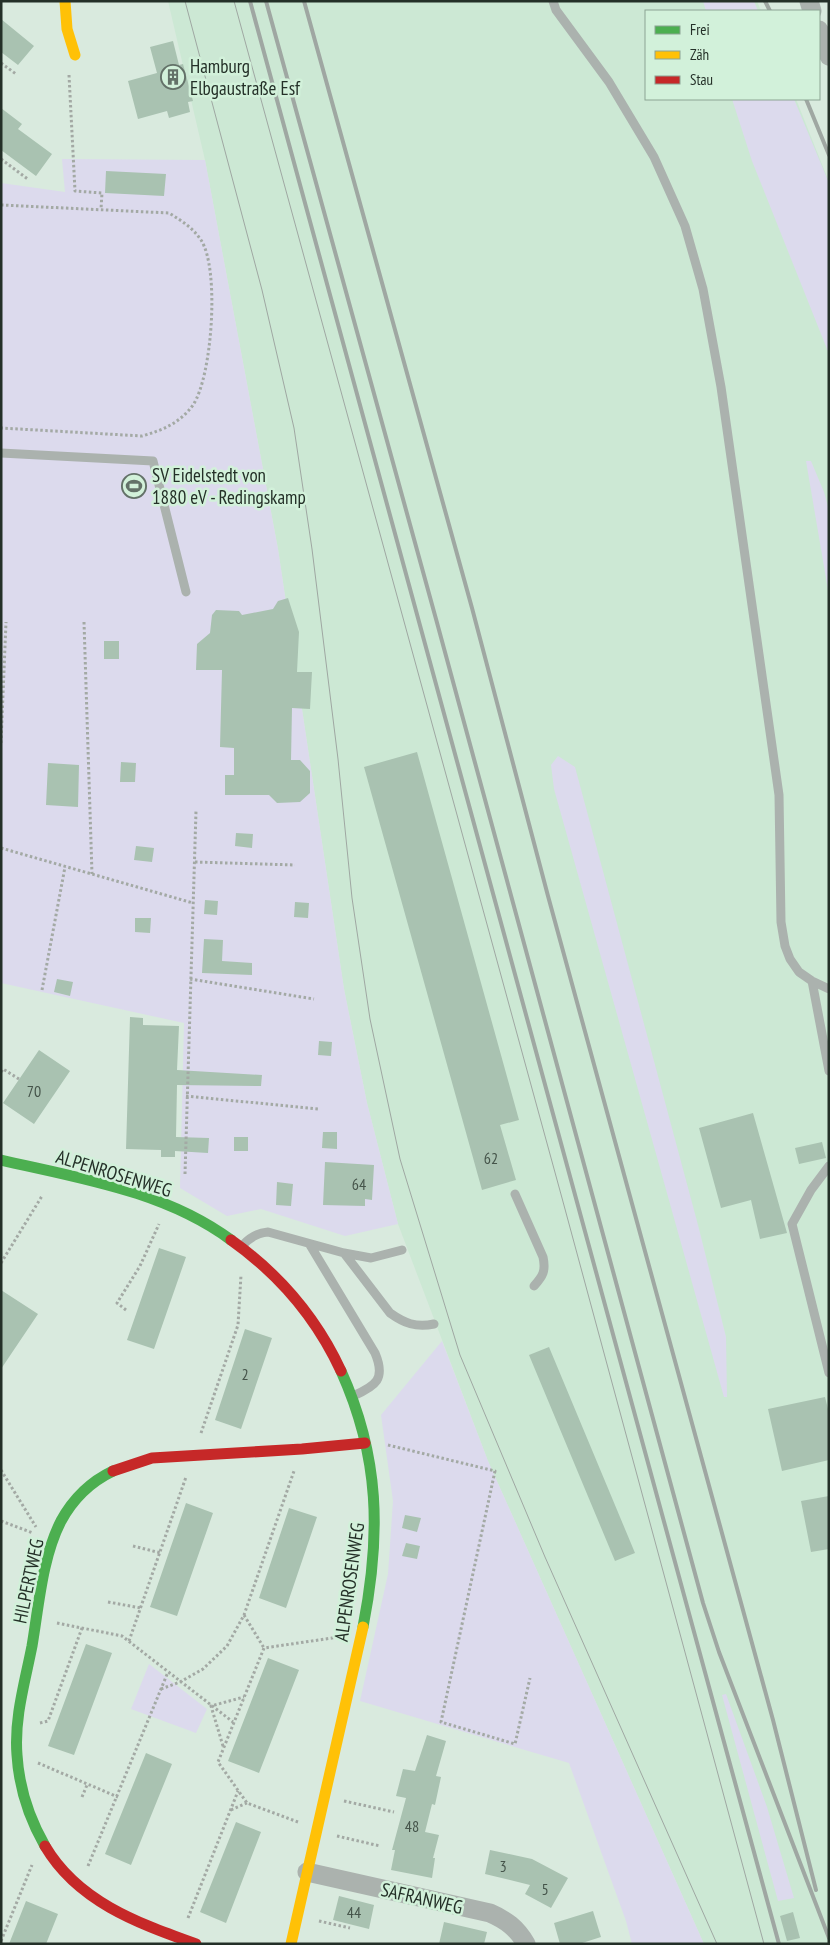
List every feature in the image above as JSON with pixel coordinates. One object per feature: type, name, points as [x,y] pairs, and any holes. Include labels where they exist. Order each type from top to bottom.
[{"type":"street","points":[[65,1],[67,29],[75,55]]},
{"type":"street","points":[[820,33],[829,56]]},
{"type":"street","name":"ALPENROSENWEG","points":[[1,1160],[122,1190],[150,1199],[211,1226],[241,1247],[295,1299],[320,1330],[352,1396],[365,1443],[372,1479],[376,1512],[374,1560],[362,1633],[291,1944]]},
{"type":"street","name":"HILPERTWEG","points":[[196,1944],[132,1921],[94,1899],[62,1870],[46,1847],[36,1827],[19,1777],[16,1754],[18,1728],[42,1588],[53,1541],[65,1514],[88,1486],[112,1471],[133,1462],[152,1458],[302,1449],[365,1443]]},
{"type":"street","name":"SAFRANWEG","points":[[307,1872],[490,1913],[516,1929],[526,1944]]},
{"type":"lane","points":[[553,1],[556,10],[610,82],[654,157],[685,226],[703,289],[722,396],[779,795],[781,922],[785,946],[790,959],[799,972],[829,989]]},
{"type":"lane","points":[[1,453],[153,461],[186,592]]},
{"type":"lane","points":[[812,981],[829,1071]]},
{"type":"lane","points":[[829,1166],[811,1190],[792,1224],[829,1373]]},
{"type":"lane","points":[[515,1194],[543,1257],[545,1267],[543,1276],[534,1286]]},
{"type":"lane","points":[[241,1247],[257,1233],[268,1232],[344,1254],[371,1258],[402,1250]]},
{"type":"lane","points":[[310,1245],[380,1364],[380,1373],[372,1386],[352,1396]]},
{"type":"lane","points":[[344,1254],[390,1313],[411,1325],[423,1327],[434,1324]]},
{"type":"path","points":[[75,55],[68,78],[75,191],[102,193],[101,209]]},
{"type":"path","points":[[1,63],[16,74]]},
{"type":"path","points":[[1,159],[28,180]]},
{"type":"path","points":[[1,205],[169,213],[188,225],[202,241],[209,262],[212,326],[204,376],[194,403],[180,419],[161,431],[142,436],[1,428]]},
{"type":"path","points":[[1,743],[6,622]]},
{"type":"path","points":[[84,622],[92,874]]},
{"type":"path","points":[[185,1174],[196,811]]},
{"type":"path","points":[[1,848],[193,903]]},
{"type":"path","points":[[194,862],[296,866]]},
{"type":"path","points":[[42,990],[65,867]]},
{"type":"path","points":[[190,978],[314,999]]},
{"type":"path","points":[[1,1072],[3,1069],[19,1079]]},
{"type":"path","points":[[186,1096],[318,1109]]},
{"type":"path","points":[[1,1263],[42,1196]]},
{"type":"path","points":[[126,1310],[117,1303],[140,1266],[159,1223]]},
{"type":"path","points":[[200,1435],[238,1325],[241,1271]]},
{"type":"path","points":[[380,1443],[495,1471],[441,1722],[515,1744],[530,1678]]},
{"type":"path","points":[[161,1689],[180,1682],[203,1669],[227,1646],[244,1615],[302,1449]]},
{"type":"path","points":[[1,1470],[37,1529]]},
{"type":"path","points":[[129,1642],[188,1474]]},
{"type":"path","points":[[1,1521],[34,1534]]},
{"type":"path","points":[[133,1546],[161,1552]]},
{"type":"path","points":[[108,1602],[140,1608]]},
{"type":"path","points":[[244,1615],[264,1648]]},
{"type":"path","points":[[55,1623],[122,1636],[233,1722]]},
{"type":"path","points":[[34,1724],[48,1721],[82,1628]]},
{"type":"path","points":[[264,1648],[362,1633]]},
{"type":"path","points":[[264,1648],[218,1762],[247,1803],[316,1828]]},
{"type":"path","points":[[87,1869],[168,1672]]},
{"type":"path","points":[[211,1706],[244,1697]]},
{"type":"path","points":[[211,1706],[224,1747]]},
{"type":"path","points":[[36,1762],[118,1797]]},
{"type":"path","points":[[82,1797],[87,1785]]},
{"type":"path","points":[[187,1920],[238,1791]]},
{"type":"path","points":[[343,1801],[394,1812]]},
{"type":"path","points":[[231,1810],[247,1803]]},
{"type":"path","points":[[335,1836],[380,1846]]},
{"type":"path","points":[[1,1941],[34,1859]]},
{"type":"path","points":[[317,1920],[350,1928]]},
{"type":"shaded area","points":[[168,1],[757,1],[761,10],[645,10],[645,100],[796,100],[829,182],[829,1944],[704,1944],[488,1461],[398,1224],[367,1103],[344,989],[278,549],[205,160]]},
{"type":"shaded area","points":[[703,1],[754,1],[758,10],[706,10]]},
{"type":"shaded area","points":[[732,100],[794,100],[829,183],[829,354],[752,161]]},
{"type":"shaded area","points":[[62,159],[205,160],[278,549],[344,989],[367,1103],[398,1224],[345,1236],[261,1209],[227,1216],[180,1188],[184,1023],[1,983],[1,183],[65,192]]},
{"type":"shaded area","points":[[806,461],[811,461],[824,492],[829,510],[829,596]]},
{"type":"shaded area","points":[[558,756],[575,767],[698,1225],[726,1337],[727,1397],[724,1397],[554,789],[551,765]]},
{"type":"shaded area","points":[[442,1341],[488,1461],[704,1944],[632,1944],[626,1921],[569,1763],[360,1701],[388,1574],[393,1501],[381,1415]]},
{"type":"shaded area","points":[[149,1664],[207,1709],[196,1733],[131,1709]]},
{"type":"shaded area","points":[[726,1694],[767,1807],[794,1898],[778,1901],[722,1695]]},
{"type":"building","points":[[1,19],[34,46],[18,65],[1,52]]},
{"type":"building","name":"Hamburg Elbgaustraße Esf","points":[[173,41],[179,65],[183,64],[193,101],[188,102],[190,112],[169,118],[167,111],[138,119],[128,81],[157,73],[150,47]]},
{"type":"building","points":[[1,108],[22,124],[18,129],[52,154],[36,176],[1,150]]},
{"type":"building","points":[[106,171],[166,174],[164,196],[105,193]]},
{"type":"building","points":[[288,598],[299,632],[297,672],[312,672],[310,709],[292,708],[291,760],[300,760],[310,771],[310,793],[300,802],[277,803],[269,795],[225,795],[225,775],[234,775],[234,748],[220,747],[222,670],[196,670],[197,644],[210,633],[212,615],[216,610],[239,611],[242,615],[273,609],[278,601]]},
{"type":"building","points":[[104,641],[119,641],[119,659],[104,659]]},
{"type":"building","points":[[417,752],[519,1120],[500,1125],[516,1180],[482,1190],[364,767]]},
{"type":"building","points":[[121,762],[136,763],[135,782],[120,782]]},
{"type":"building","points":[[48,763],[79,765],[78,807],[46,805]]},
{"type":"building","points":[[236,833],[253,834],[252,848],[235,846]]},
{"type":"building","points":[[136,846],[154,848],[152,862],[134,860]]},
{"type":"building","points":[[205,900],[218,901],[217,915],[204,914]]},
{"type":"building","points":[[295,902],[309,903],[308,918],[294,917]]},
{"type":"building","points":[[135,918],[151,918],[150,933],[135,932]]},
{"type":"building","points":[[204,939],[223,940],[222,961],[252,963],[252,975],[202,973]]},
{"type":"building","points":[[57,979],[73,982],[70,996],[54,992]]},
{"type":"building","points":[[130,1017],[143,1018],[143,1025],[179,1026],[177,1070],[262,1075],[261,1086],[177,1085],[176,1137],[209,1138],[208,1153],[175,1151],[175,1157],[161,1157],[161,1150],[126,1149]]},
{"type":"building","points":[[319,1041],[332,1042],[331,1056],[318,1055]]},
{"type":"building","points":[[39,1050],[70,1071],[34,1124],[3,1103]]},
{"type":"building","points":[[753,1113],[787,1233],[760,1239],[751,1200],[721,1208],[699,1128]]},
{"type":"building","points":[[323,1132],[337,1132],[337,1149],[322,1148]]},
{"type":"building","points":[[234,1137],[248,1137],[248,1151],[234,1151]]},
{"type":"building","points":[[822,1142],[826,1158],[799,1164],[795,1148]]},
{"type":"building","points":[[325,1162],[374,1165],[372,1200],[365,1199],[365,1206],[323,1205]]},
{"type":"building","points":[[277,1182],[293,1184],[291,1206],[276,1205]]},
{"type":"building","points":[[159,1248],[186,1257],[154,1349],[127,1340]]},
{"type":"building","points":[[1,1290],[38,1314],[1,1369]]},
{"type":"building","points":[[245,1329],[272,1338],[241,1429],[215,1420]]},
{"type":"building","points":[[549,1347],[635,1553],[615,1561],[529,1355]]},
{"type":"building","points":[[825,1397],[829,1413],[829,1460],[782,1471],[768,1409]]},
{"type":"building","points":[[829,1496],[829,1549],[811,1552],[801,1501]]},
{"type":"building","points":[[186,1503],[213,1513],[177,1616],[150,1607]]},
{"type":"building","points":[[289,1508],[317,1517],[286,1608],[259,1598]]},
{"type":"building","points":[[405,1515],[421,1518],[417,1532],[402,1528]]},
{"type":"building","points":[[406,1543],[420,1546],[417,1559],[402,1556]]},
{"type":"building","points":[[86,1644],[112,1653],[74,1755],[48,1746]]},
{"type":"building","points":[[268,1658],[299,1670],[259,1773],[228,1761]]},
{"type":"building","points":[[427,1735],[446,1741],[436,1776],[441,1777],[435,1805],[432,1804],[425,1832],[439,1835],[433,1858],[435,1858],[432,1878],[391,1870],[395,1850],[392,1850],[406,1798],[396,1796],[403,1769],[415,1771]]},
{"type":"building","points":[[146,1753],[172,1764],[131,1865],[105,1854]]},
{"type":"building","points":[[236,1822],[261,1832],[226,1923],[200,1912]]},
{"type":"building","points":[[490,1850],[532,1859],[568,1878],[551,1908],[525,1894],[530,1885],[485,1874]]},
{"type":"building","points":[[339,1896],[374,1905],[369,1929],[333,1920]]},
{"type":"building","points":[[26,1901],[58,1914],[46,1944],[9,1944]]},
{"type":"building","points":[[593,1911],[601,1937],[579,1944],[560,1944],[554,1923]]},
{"type":"building","points":[[793,1912],[800,1938],[787,1941],[780,1916]]},
{"type":"building","points":[[444,1922],[487,1932],[484,1944],[439,1944]]},
{"type":"tram line","points":[[185,1],[262,290],[294,428],[312,549],[338,759],[352,898],[370,1019],[400,1159],[460,1355],[545,1557],[717,1944]]},
{"type":"tram line","points":[[234,1],[764,1944]]},
{"type":"railway","points":[[250,1],[779,1944]]},
{"type":"railway","points":[[266,1],[703,1603],[719,1652],[829,1938]]},
{"type":"railway","points":[[304,1],[472,608],[548,896],[773,1720],[816,1890]]},
{"type":"railway","points":[[765,1],[770,10]]},
{"type":"railway","points":[[806,100],[829,155]]},
{"type":"traffic: fast","points":[[1,1160],[91,1180],[150,1198],[178,1209],[205,1223],[231,1240]]},
{"type":"traffic: fast","points":[[341,1371],[354,1403],[363,1434],[370,1466],[373,1497],[373,1560],[363,1627]]},
{"type":"traffic: fast","points":[[45,1846],[34,1824],[23,1790],[18,1767],[16,1741],[21,1700],[42,1582],[49,1550],[66,1513],[77,1498],[90,1486],[113,1471]]},
{"type":"traffic: slow","points":[[65,1],[67,29],[75,55]]},
{"type":"traffic: slow","points":[[291,1944],[363,1627]]},
{"type":"traffic: jam","points":[[231,1240],[265,1267],[295,1298],[320,1333],[341,1371]]},
{"type":"traffic: jam","points":[[113,1471],[152,1458],[302,1449],[365,1443]]},
{"type":"traffic: jam","points":[[45,1846],[74,1882],[92,1896],[131,1919],[196,1944]]},
{"type":"place","name":"Hamburg Elbgaustraße Esf","points":[[173,77]]},
{"type":"place","name":"SV Eidelstedt von 1880 eV - Redingskamp","points":[[134,486]]}]
